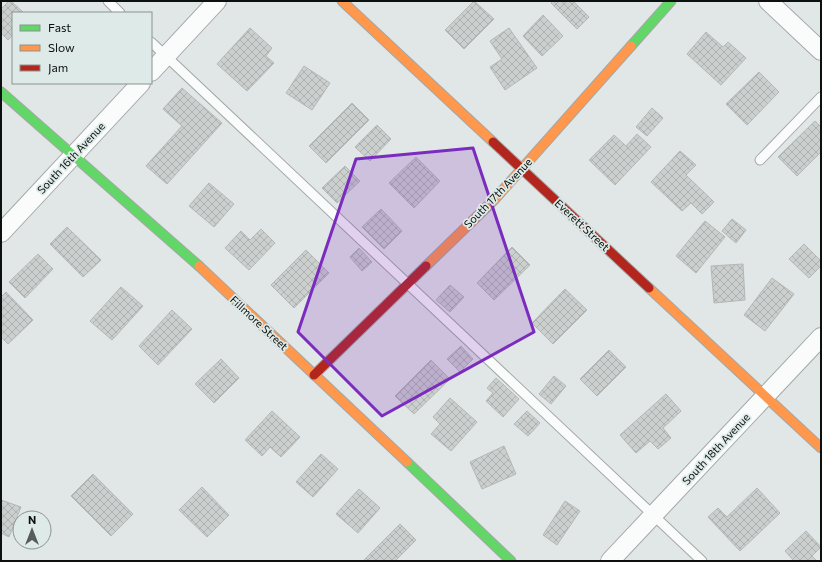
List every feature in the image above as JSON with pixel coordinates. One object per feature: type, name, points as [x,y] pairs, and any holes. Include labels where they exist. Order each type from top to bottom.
[{"type":"street","points":[[152,71],[217,1]]},
{"type":"street","name":"Everett Street","points":[[342,1],[821,448]]},
{"type":"street","name":"South 17th Avenue","points":[[314,375],[494,200],[671,1]]},
{"type":"street","points":[[768,1],[821,51]]},
{"type":"street","name":"South 16th Avenue","points":[[1,233],[140,84]]},
{"type":"street","name":"Fillmore Street","points":[[1,92],[210,276],[511,561]]},
{"type":"street","name":"South 18th Avenue","points":[[610,561],[821,336]]},
{"type":"lane","points":[[108,1],[119,12]]},
{"type":"lane","points":[[152,43],[702,561]]},
{"type":"lane","points":[[760,160],[821,97]]},
{"type":"highlighted area","points":[[473,148],[534,332],[382,416],[298,332],[356,159]]},
{"type":"building","points":[[9,1],[11,1],[23,12],[12,12],[12,35],[8,40],[1,33],[1,9]]},
{"type":"building","points":[[474,1],[494,19],[464,49],[445,30]]},
{"type":"building","points":[[553,1],[573,1],[589,17],[577,29],[551,3]]},
{"type":"building","points":[[543,15],[563,36],[542,56],[523,36]]},
{"type":"building","points":[[250,28],[272,48],[266,56],[274,63],[247,91],[217,64]]},
{"type":"building","points":[[509,28],[537,68],[505,90],[490,67],[502,59],[490,41]]},
{"type":"building","points":[[706,32],[723,47],[728,42],[746,58],[721,85],[687,54]]},
{"type":"building","points":[[304,66],[330,83],[312,110],[286,93]]},
{"type":"building","points":[[759,72],[779,92],[747,125],[726,104]]},
{"type":"building","points":[[182,88],[222,123],[167,184],[146,166],[182,126],[163,109]]},
{"type":"building","points":[[352,103],[369,120],[326,163],[309,146]]},
{"type":"building","points":[[652,108],[663,118],[647,136],[636,127]]},
{"type":"building","points":[[815,121],[821,127],[821,152],[797,176],[778,157]]},
{"type":"building","points":[[377,125],[391,139],[370,161],[355,147]]},
{"type":"building","points":[[637,134],[651,147],[615,185],[589,160],[614,135],[626,146]]},
{"type":"building","points":[[680,151],[696,165],[686,175],[714,202],[702,214],[691,203],[682,211],[651,182]]},
{"type":"building","points":[[416,157],[440,181],[414,208],[389,183]]},
{"type":"building","points":[[345,166],[360,181],[337,203],[322,188]]},
{"type":"building","points":[[209,183],[234,204],[214,227],[189,206]]},
{"type":"building","points":[[381,209],[402,231],[384,249],[362,227]]},
{"type":"building","points":[[732,219],[746,230],[736,243],[722,231]]},
{"type":"building","points":[[705,221],[725,237],[696,273],[676,256]]},
{"type":"building","points":[[67,227],[101,260],[83,277],[50,244]]},
{"type":"building","points":[[261,229],[275,243],[249,270],[225,248],[241,231],[250,240]]},
{"type":"building","points":[[804,244],[821,261],[821,266],[809,278],[789,259]]},
{"type":"building","points":[[512,247],[530,265],[494,300],[477,283]]},
{"type":"building","points":[[359,248],[372,262],[362,271],[350,257]]},
{"type":"building","points":[[306,250],[329,273],[294,308],[271,285]]},
{"type":"building","points":[[38,254],[53,269],[25,298],[9,282]]},
{"type":"building","points":[[743,264],[745,300],[714,303],[711,266]]},
{"type":"building","points":[[772,278],[794,294],[765,331],[744,315]]},
{"type":"building","points":[[450,285],[464,297],[450,312],[436,300]]},
{"type":"building","points":[[121,287],[143,306],[112,340],[90,321]]},
{"type":"building","points":[[565,289],[587,310],[553,344],[532,323]]},
{"type":"building","points":[[6,292],[33,320],[8,344],[1,337],[1,297]]},
{"type":"building","points":[[172,310],[192,329],[158,365],[139,346]]},
{"type":"building","points":[[461,346],[473,359],[460,372],[447,359]]},
{"type":"building","points":[[609,350],[626,367],[597,396],[580,379]]},
{"type":"building","points":[[221,359],[239,378],[214,403],[195,384]]},
{"type":"building","points":[[431,360],[450,379],[414,414],[395,396]]},
{"type":"building","points":[[554,376],[566,386],[551,404],[539,394]]},
{"type":"building","points":[[496,378],[519,399],[503,417],[486,401],[493,393],[487,388]]},
{"type":"building","points":[[666,394],[681,411],[663,428],[671,438],[658,449],[650,441],[636,453],[620,435]]},
{"type":"building","points":[[450,398],[477,422],[451,451],[431,434],[440,424],[433,417]]},
{"type":"building","points":[[272,411],[300,437],[281,457],[270,447],[262,456],[245,440]]},
{"type":"building","points":[[527,411],[540,423],[528,436],[514,424]]},
{"type":"building","points":[[504,446],[516,474],[482,489],[470,462]]},
{"type":"building","points":[[321,454],[338,469],[313,497],[296,482]]},
{"type":"building","points":[[93,474],[133,514],[111,536],[71,496]]},
{"type":"building","points":[[202,487],[229,515],[207,537],[179,510]]},
{"type":"building","points":[[757,488],[780,513],[740,551],[708,517],[718,508],[727,517]]},
{"type":"building","points":[[359,489],[380,508],[358,533],[336,514]]},
{"type":"building","points":[[1,500],[21,507],[20,510],[12,510],[12,530],[9,537],[1,533]]},
{"type":"building","points":[[565,501],[580,511],[557,545],[543,535]]},
{"type":"building","points":[[400,524],[416,540],[395,561],[363,561]]},
{"type":"building","points":[[806,531],[821,547],[812,556],[817,561],[794,561],[785,551]]},
{"type":"traffic: fast","points":[[631,46],[671,1]]},
{"type":"traffic: fast","points":[[1,92],[199,266]]},
{"type":"traffic: fast","points":[[407,462],[511,561]]},
{"type":"traffic: slow","points":[[342,1],[493,142]]},
{"type":"traffic: slow","points":[[426,266],[494,200],[631,46]]},
{"type":"traffic: slow","points":[[199,266],[407,462]]},
{"type":"traffic: slow","points":[[649,288],[821,448]]},
{"type":"traffic: jam","points":[[493,142],[649,288]]},
{"type":"traffic: jam","points":[[314,375],[426,266]]}]
